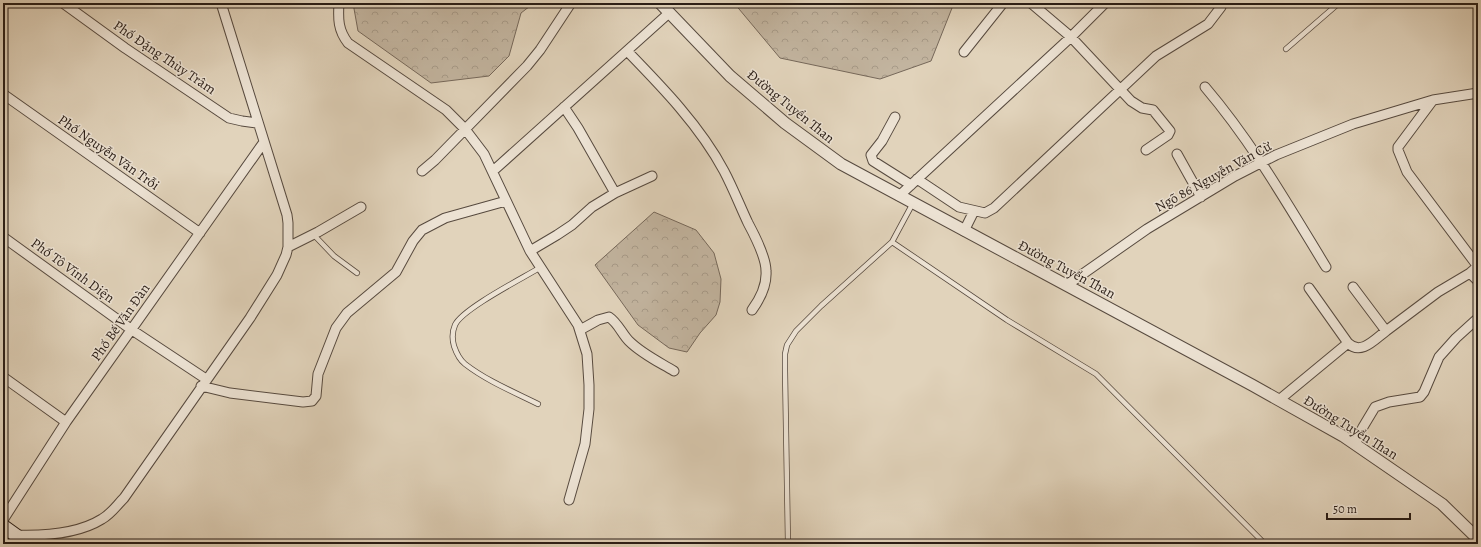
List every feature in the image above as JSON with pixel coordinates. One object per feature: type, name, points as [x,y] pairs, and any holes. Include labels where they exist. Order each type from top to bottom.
[{"type":"main road","points":[[3,526],[28,544]]},
{"type":"street","name":"Phố Đặng Thùy Trâm","points":[[62,3],[125,48],[229,118],[257,123]]},
{"type":"street","points":[[15,535],[48,535],[68,531],[91,525],[110,514],[124,498],[267,292],[286,255],[288,247],[287,215],[257,123],[221,3]]},
{"type":"street","points":[[339,3],[338,14],[341,34],[348,43],[446,110],[465,129],[484,154],[530,251],[578,325],[587,354],[589,409],[585,444],[569,500]]},
{"type":"street","points":[[422,171],[435,160],[527,66],[540,50],[571,3]]},
{"type":"street","name":"Đường Tuyển Than","points":[[660,3],[730,76],[785,123],[841,164],[899,196],[912,207],[964,231],[1067,285],[1343,436],[1442,504],[1474,540]]},
{"type":"street","points":[[964,52],[1003,3]]},
{"type":"street","points":[[1031,3],[1071,37],[1132,101],[1142,108],[1153,110],[1170,131],[1168,135],[1146,150]]},
{"type":"street","points":[[899,196],[1071,37],[1105,3]]},
{"type":"street","points":[[895,117],[882,141],[871,155],[873,161],[959,207],[985,213],[994,208],[1156,56],[1208,24],[1221,7],[1221,3]]},
{"type":"street","points":[[493,171],[669,13]]},
{"type":"street","points":[[627,51],[686,116],[724,171],[756,238],[767,270],[763,290],[752,310]]},
{"type":"street","points":[[1205,87],[1222,107],[1262,162],[1326,267]]},
{"type":"street","name":"Ngõ 86 Nguyễn Văn Cừ","points":[[1067,285],[1147,229],[1235,176],[1276,155],[1353,124],[1433,100],[1478,93]]},
{"type":"street","name":"Phố Nguyễn Văn Trỗi","points":[[3,94],[200,233]]},
{"type":"street","points":[[1309,288],[1348,343],[1353,348],[1361,348],[1438,292],[1470,273],[1477,267],[1408,172],[1398,150],[1398,147],[1433,100]]},
{"type":"street","points":[[564,107],[578,128],[615,193]]},
{"type":"street","name":"Phố Bế Văn Đàn","points":[[3,520],[66,422],[264,142]]},
{"type":"street","points":[[1177,154],[1200,197]]},
{"type":"street","points":[[530,251],[562,232],[592,207],[615,193],[652,176]]},
{"type":"street","points":[[204,383],[230,393],[303,402],[312,401],[316,396],[318,374],[336,328],[347,313],[396,272],[413,241],[422,230],[445,218],[506,201]]},
{"type":"street","points":[[288,247],[360,207]]},
{"type":"street","points":[[964,231],[974,211]]},
{"type":"street","name":"Phố Tô Vĩnh Diện","points":[[3,238],[204,383]]},
{"type":"street","points":[[1470,273],[1478,281]]},
{"type":"street","points":[[1353,287],[1386,331]]},
{"type":"street","points":[[580,330],[598,320],[609,318],[613,320],[628,340],[638,349],[674,371]]},
{"type":"street","points":[[1355,444],[1363,427],[1376,408],[1389,402],[1420,397],[1424,392],[1439,357],[1456,338],[1478,318]]},
{"type":"street","points":[[1278,400],[1348,343]]},
{"type":"street","points":[[3,378],[66,422]]},
{"type":"lane","points":[[1286,49],[1339,3]]},
{"type":"lane","points":[[788,544],[785,371],[785,354],[787,345],[793,334],[805,320],[892,242],[912,207]]},
{"type":"lane","points":[[313,234],[334,256],[357,273]]},
{"type":"lane","points":[[892,242],[1007,320],[1096,374],[1265,544]]},
{"type":"lane","points":[[538,404],[490,380],[464,363],[456,352],[452,339],[455,324],[462,316],[476,306],[541,268]]},
{"type":"green space","points":[[353,3],[534,3],[521,13],[509,56],[489,76],[431,83],[358,31]]},
{"type":"green space","points":[[734,3],[954,3],[931,61],[880,79],[780,58]]},
{"type":"green space","points":[[654,212],[696,230],[714,253],[721,279],[720,302],[716,315],[700,333],[687,352],[669,348],[638,325],[595,265]]}]
